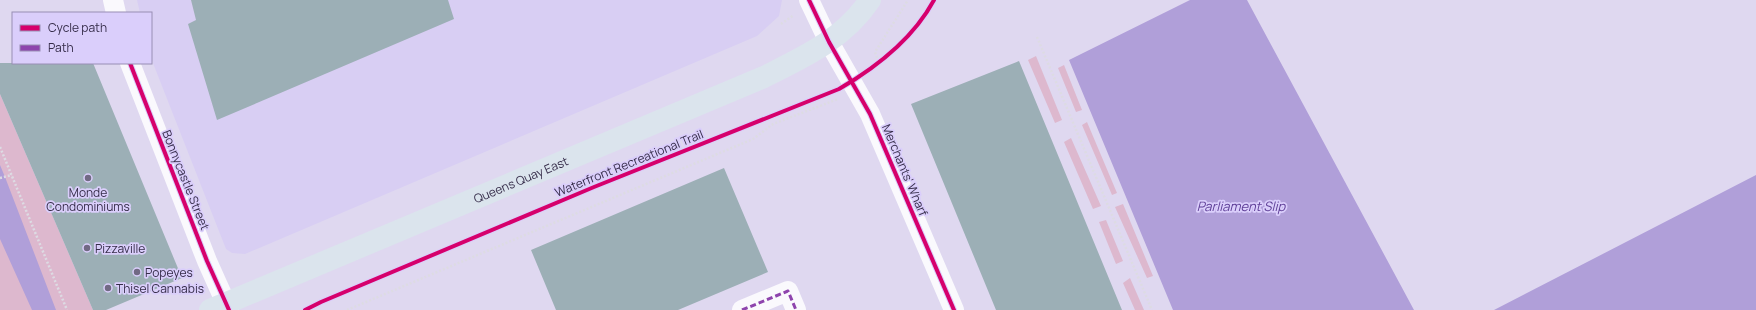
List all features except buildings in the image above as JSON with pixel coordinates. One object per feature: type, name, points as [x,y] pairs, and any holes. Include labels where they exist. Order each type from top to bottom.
[{"type":"main road","name":"Queens Quay East","points":[[222,308],[764,77],[829,42],[851,24],[870,0]]},
{"type":"street","points":[[113,0],[116,12]]},
{"type":"street","name":"Merchants' Wharf","points":[[809,0],[829,42],[870,114],[954,310]]},
{"type":"street","name":"Bonnycastle Street","points":[[130,64],[207,261],[222,308]]},
{"type":"street","points":[[742,310],[788,291],[796,310]]},
{"type":"path","points":[[877,58],[875,52],[908,0]]},
{"type":"path","points":[[1037,37],[1152,310]]},
{"type":"path","points":[[347,310],[752,139],[773,124],[842,97]]},
{"type":"path","points":[[0,147],[67,310]]},
{"type":"path","points":[[0,178],[12,175]]},
{"type":"shaded area","points":[[137,0],[782,0],[779,16],[757,36],[245,254],[232,253],[226,249],[152,61],[152,12],[140,12]]},
{"type":"shaded area","points":[[1036,56],[1062,120],[1055,123],[1028,60]]},
{"type":"shaded area","points":[[1064,65],[1082,110],[1076,112],[1058,68]]},
{"type":"shaded area","points":[[0,94],[93,310],[0,310]]},
{"type":"shaded area","points":[[1087,122],[1117,193],[1112,195],[1082,125]]},
{"type":"shaded area","points":[[1071,138],[1101,206],[1093,209],[1064,142]]},
{"type":"shaded area","points":[[1123,204],[1153,276],[1147,278],[1115,207]]},
{"type":"shaded area","points":[[1106,220],[1123,261],[1116,264],[1099,222]]},
{"type":"shaded area","points":[[1130,278],[1144,310],[1135,310],[1123,283]]},
{"type":"water","name":"Parliament Slip","points":[[1190,0],[1247,0],[1414,310],[1173,310],[1069,60]]},
{"type":"water","points":[[0,165],[56,310],[32,310],[0,239]]},
{"type":"water","points":[[1756,175],[1756,310],[1494,310]]},
{"type":"marked path","points":[[742,310],[788,291],[796,310]]},
{"type":"cycle path","points":[[809,0],[829,42],[870,114],[954,310]]},
{"type":"cycle path","name":"Waterfront Recreational Trail","points":[[305,310],[594,187],[839,89],[867,71],[893,51],[916,27],[934,0]]},
{"type":"cycle path","points":[[130,64],[207,261],[229,310]]},
{"type":"place","name":"Monde Condominiums","points":[[88,178]]},
{"type":"place","name":"Pizzaville","points":[[87,248]]},
{"type":"place","name":"Popeyes","points":[[137,272]]},
{"type":"place","name":"Thisel Cannabis","points":[[108,288]]}]
